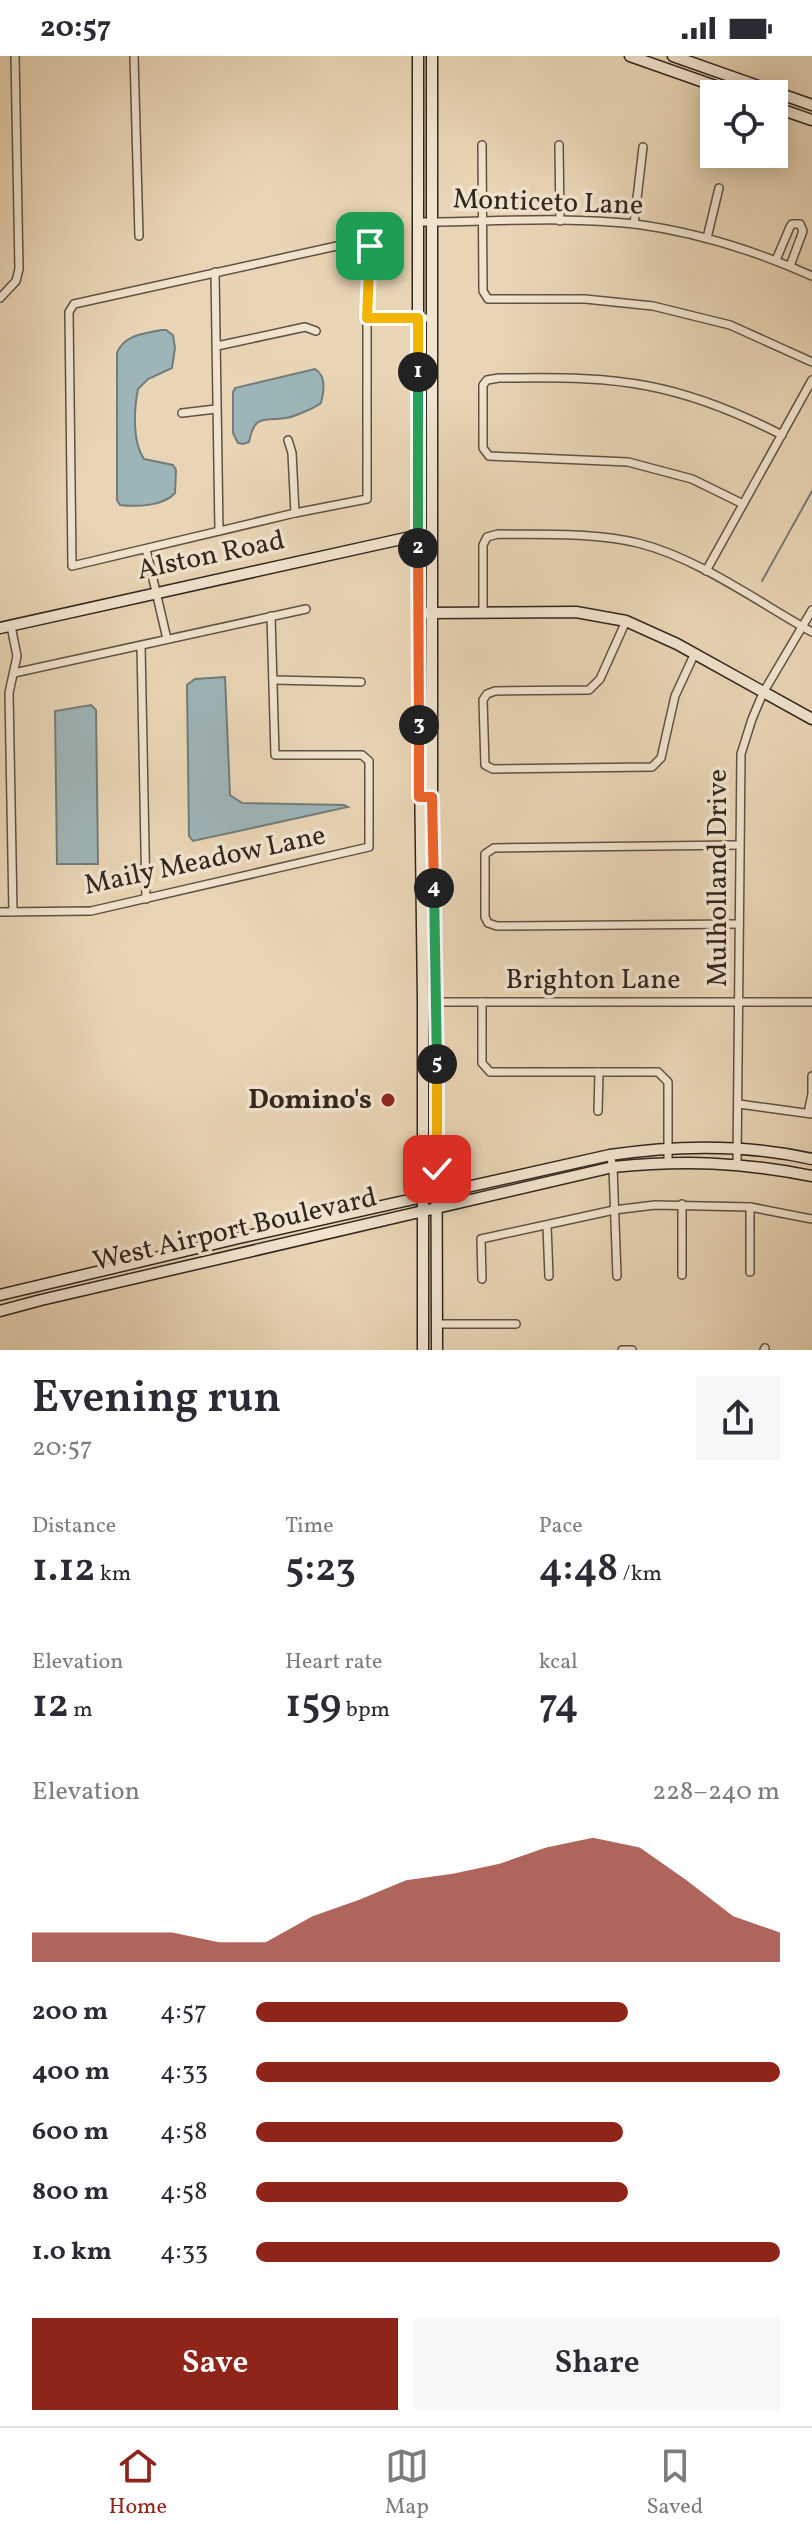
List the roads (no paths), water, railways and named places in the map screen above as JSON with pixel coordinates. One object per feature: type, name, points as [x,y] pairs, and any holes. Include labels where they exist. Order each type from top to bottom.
[{"type":"main road","points":[[418,56],[423,1350]]},
{"type":"main road","points":[[432,56],[432,797],[437,1350]]},
{"type":"main road","points":[[630,56],[700,81]]},
{"type":"main road","points":[[673,56],[812,105]]},
{"type":"main road","points":[[710,80],[713,70]]},
{"type":"main road","points":[[418,110],[432,110]]},
{"type":"main road","points":[[788,112],[812,120]]},
{"type":"main road","name":"Alston Road","points":[[6,627],[432,532]]},
{"type":"main road","points":[[418,613],[576,612],[626,621],[677,644],[812,719]]},
{"type":"main road","points":[[419,797],[432,797]]},
{"type":"main road","name":"West Airport Boulevard","points":[[0,1295],[610,1155],[669,1147],[737,1148],[781,1152],[812,1159]]},
{"type":"main road","name":"West Airport Boulevard","points":[[0,1311],[613,1167],[668,1162],[737,1164],[812,1176]]},
{"type":"main road","points":[[437,1169],[462,1187]]},
{"type":"main road","points":[[404,1216],[423,1232]]},
{"type":"street","points":[[0,298],[16,281],[19,269],[15,56]]},
{"type":"street","points":[[134,56],[139,236]]},
{"type":"street","points":[[482,145],[485,297],[491,300],[585,299],[653,306],[730,325],[812,362]]},
{"type":"street","points":[[559,145],[560,221]]},
{"type":"street","points":[[634,224],[643,147]]},
{"type":"street","points":[[707,238],[719,188]]},
{"type":"street","name":"Monticeto Lane","points":[[419,222],[634,224],[707,238],[776,260],[812,276]]},
{"type":"street","points":[[776,260],[792,224],[800,224],[803,231],[790,266]]},
{"type":"street","points":[[364,240],[370,246],[367,499],[72,566],[69,312],[74,304],[215,272],[364,240]]},
{"type":"street","points":[[215,272],[219,531]]},
{"type":"street","points":[[367,318],[431,318]]},
{"type":"street","points":[[217,346],[305,327],[316,331]]},
{"type":"street","points":[[743,504],[692,479],[628,462],[489,456],[483,448],[482,389],[487,380],[499,378],[580,378],[648,386],[720,406],[782,435]]},
{"type":"street","points":[[706,571],[812,380]]},
{"type":"street","points":[[182,413],[216,409]]},
{"type":"street","points":[[288,440],[292,453],[295,513]]},
{"type":"street","points":[[483,612],[483,545],[487,537],[526,534],[611,538],[653,548],[706,571],[812,632]]},
{"type":"street","points":[[146,549],[167,639]]},
{"type":"street","points":[[14,673],[306,609]]},
{"type":"street","name":"Mulholland Drive","points":[[737,1164],[741,754],[763,693],[812,610]]},
{"type":"street","points":[[271,616],[273,680],[361,682]]},
{"type":"street","points":[[626,621],[600,679],[589,690],[495,691],[487,694],[483,700],[483,759],[487,767],[646,768],[657,764],[675,696],[694,655]]},
{"type":"street","points":[[6,627],[17,656],[9,693],[13,912]]},
{"type":"street","points":[[141,646],[146,899]]},
{"type":"street","name":"Maily Meadow Lane","points":[[0,912],[91,911],[369,847],[369,761],[362,755],[275,755],[273,680]]},
{"type":"street","points":[[739,845],[490,849],[485,854],[485,917],[488,923],[497,926],[739,924]]},
{"type":"street","name":"Brighton Lane","points":[[423,1002],[812,1002]]},
{"type":"street","points":[[482,1002],[482,1063],[486,1069],[497,1073],[658,1072],[664,1076],[668,1082],[668,1162]]},
{"type":"street","points":[[598,1111],[599,1072]]},
{"type":"street","points":[[739,1104],[810,1114],[812,1076]]},
{"type":"street","points":[[610,1155],[617,1276]]},
{"type":"street","points":[[682,1204],[682,1275]]},
{"type":"street","points":[[482,1279],[481,1239],[614,1210],[682,1204],[750,1207],[812,1219]]},
{"type":"street","points":[[750,1207],[750,1272]]},
{"type":"street","points":[[547,1226],[549,1276]]},
{"type":"street","points":[[437,1324],[516,1324]]},
{"type":"street","points":[[622,1350],[632,1350]]},
{"type":"water","points":[[161,330],[173,335],[172,368],[148,379],[138,389],[136,435],[144,459],[173,465],[176,470],[175,493],[157,503],[120,505],[117,500],[117,353],[129,339]]},
{"type":"water","points":[[315,369],[323,380],[321,403],[289,417],[261,421],[254,427],[249,442],[238,443],[233,433],[235,388]]},
{"type":"water","points":[[225,677],[230,795],[242,803],[348,807],[193,841],[189,836],[187,685],[195,679]]},
{"type":"water","points":[[91,705],[96,710],[98,864],[57,864],[55,711]]},
{"type":"waterway","points":[[762,581],[812,491]]},
{"type":"place","name":"Domino's","points":[[388,1100]]}]
